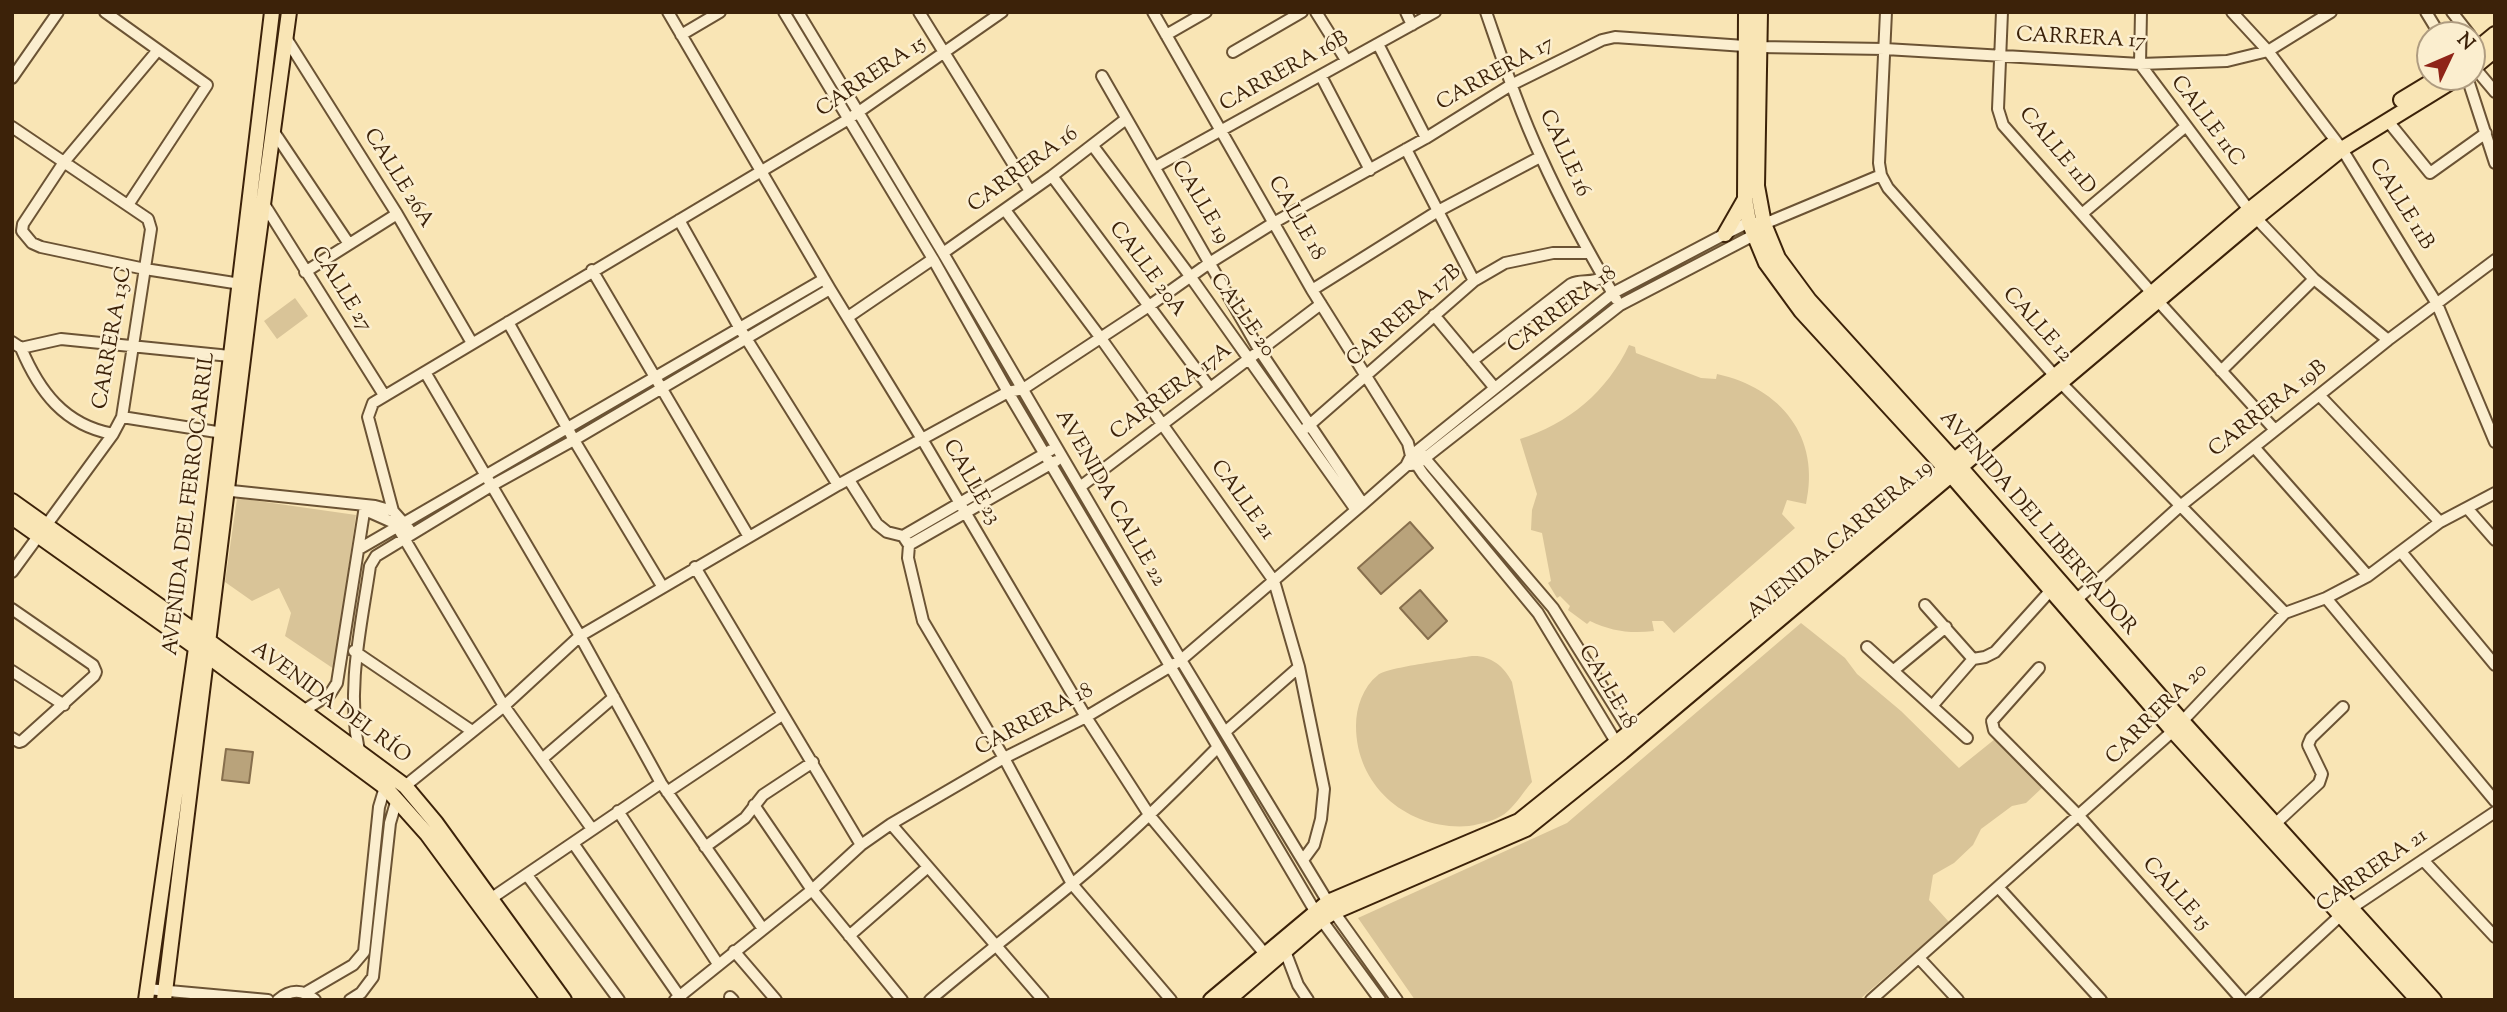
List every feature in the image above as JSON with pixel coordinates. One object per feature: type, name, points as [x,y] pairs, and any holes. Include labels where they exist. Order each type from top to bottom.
[{"type":"main road","name":"AVENIDA DEL FERROCARRIL","points":[[164,995],[246,285],[272,12]]},
{"type":"main road","name":"AVENIDA DEL FERROCARRIL","points":[[146,994],[203,645],[202,598],[222,490],[223,433],[230,356],[264,204],[289,12]]},
{"type":"main road","name":"AVENIDA DEL LIBERTADOR","points":[[1746,12],[1752,46],[1757,186],[1764,224],[1778,258],[1809,300],[1953,468],[2051,590],[2346,912],[2434,1000]]},
{"type":"main road","name":"AVENIDA DEL LIBERTADOR","points":[[1760,12],[1752,46],[1745,199],[1751,229],[1766,263],[1801,311],[2076,600],[2177,726],[2275,824],[2418,1000]]},
{"type":"main road","name":"AVENIDA CARRERA 19","points":[[1211,1000],[1265,954],[1324,911],[1519,821],[1619,747],[2253,214],[2339,145],[2418,91]]},
{"type":"main road","name":"AVENIDA CARRERA 19","points":[[2339,145],[2436,91]]},
{"type":"main road","points":[[1725,234],[1745,199]]},
{"type":"main road","name":"AVENIDA DEL RÍO","points":[[12,501],[42,529],[203,645],[385,787],[486,902],[564,1000]]},
{"type":"main road","name":"AVENIDA DEL RÍO","points":[[12,517],[42,529],[176,617],[203,645],[303,710],[405,786],[436,823],[549,1000]]},
{"type":"main road","points":[[176,617],[193,610],[202,598]]},
{"type":"main road","name":"AVENIDA CARRERA 19","points":[[1228,1000],[1285,951],[1324,911]]},
{"type":"street","points":[[12,78],[58,12]]},
{"type":"street","points":[[12,127],[128,205],[207,85],[105,12]]},
{"type":"street","name":"CALLE 23","points":[[668,12],[1086,717],[1150,816],[1265,954]]},
{"type":"street","points":[[681,35],[720,12]]},
{"type":"street","name":"AVENIDA CALLE 22","points":[[784,12],[848,120],[1023,389],[1176,663],[1218,747],[1380,1000]]},
{"type":"street","name":"AVENIDA CALLE 22","points":[[798,12],[858,113],[938,256],[1008,392],[1048,458],[1176,663],[1225,732],[1303,860],[1324,911],[1397,1000]]},
{"type":"street","points":[[919,12],[1031,191]]},
{"type":"street","name":"CARRERA 15","points":[[384,395],[848,120],[1002,12]]},
{"type":"street","name":"CALLE 18","points":[[1153,12],[1312,290],[1408,443],[1423,474],[1538,613],[1619,747]]},
{"type":"street","points":[[1166,35],[1206,12]]},
{"type":"street","points":[[1233,52],[1301,12]]},
{"type":"street","points":[[1316,12],[1346,60]]},
{"type":"street","points":[[1406,12],[1412,25]]},
{"type":"street","name":"CARRERA 16B","points":[[1155,167],[1435,12]]},
{"type":"street","name":"CALLE 16","points":[[1486,12],[1540,157],[1589,253],[1620,305]]},
{"type":"street","points":[[1751,229],[1881,176],[1879,163],[1886,12]]},
{"type":"street","name":"CALLE 11D","points":[[2002,12],[1997,109],[2003,125],[2275,430]]},
{"type":"street","points":[[2140,64],[2141,12]]},
{"type":"street","name":"CALLE 11B","points":[[2232,12],[2268,51],[2339,145],[2437,304],[2495,442]]},
{"type":"street","points":[[2268,51],[2331,12]]},
{"type":"street","name":"CARRERA 17","points":[[1023,389],[1275,222],[1426,138],[1511,85],[1602,40],[1615,37],[2140,64],[2227,61],[2268,51]]},
{"type":"street","name":"CALLE 26A","points":[[286,38],[397,214],[472,343]]},
{"type":"street","points":[[1378,44],[1426,138]]},
{"type":"street","points":[[158,50],[64,162],[23,224],[22,231],[32,243],[41,247],[145,270],[246,285]]},
{"type":"street","name":"CALLE 11C","points":[[2140,64],[2253,214],[2314,279],[2388,340]]},
{"type":"street","name":"CALLE 19","points":[[1102,76],[1260,351]]},
{"type":"street","points":[[1321,76],[1370,170]]},
{"type":"street","points":[[2478,91],[2495,163]]},
{"type":"street","name":"CARRERA 16","points":[[848,317],[1005,210],[1126,119]]},
{"type":"street","points":[[2387,120],[2430,173],[2486,133]]},
{"type":"street","points":[[2083,213],[2185,127]]},
{"type":"street","points":[[274,132],[349,244]]},
{"type":"street","name":"CALLE 20","points":[[1093,146],[1359,508]]},
{"type":"street","points":[[1406,149],[1474,281]]},
{"type":"street","points":[[1312,290],[1438,211],[1540,157]]},
{"type":"street","name":"CALLE 20A","points":[[1052,176],[1210,388]]},
{"type":"street","name":"CALLE 12","points":[[1881,176],[1888,188],[2058,380],[2285,613]]},
{"type":"street","name":"CALLE 27","points":[[264,204],[384,395]]},
{"type":"street","name":"CARRERA 13C","points":[[12,572],[113,434],[122,417],[151,229],[148,219],[128,205]]},
{"type":"street","name":"CALLE 21","points":[[1005,210],[1101,337],[1161,425],[1275,581],[1299,667],[1324,789],[1321,819],[1314,845],[1303,860]]},
{"type":"street","points":[[305,271],[397,214]]},
{"type":"street","points":[[679,220],[739,327],[843,483],[877,524],[887,533],[906,540]]},
{"type":"street","name":"CARRERA 18","points":[[679,999],[718,964],[812,890],[861,845],[891,824],[1004,758],[1086,717],[1176,663],[1416,459],[1494,387],[1613,293],[1725,234],[1751,229]]},
{"type":"street","name":"CARRERA 18","points":[[1416,459],[1620,305],[1751,229]]},
{"type":"street","name":"CARRERA 17B","points":[[1301,432],[1474,281],[1505,263],[1553,253],[1589,253]]},
{"type":"street","name":"CARRERA 19B","points":[[2076,600],[2179,507],[2388,340],[2495,260]]},
{"type":"street","points":[[593,270],[749,537]]},
{"type":"street","points":[[1472,361],[1571,284],[1576,281],[1590,282],[1603,277]]},
{"type":"street","points":[[2221,371],[2314,279]]},
{"type":"street","points":[[359,549],[405,530],[657,383],[739,327],[827,284]]},
{"type":"street","points":[[657,383],[746,338],[827,284]]},
{"type":"street","name":"CARRERA 17A","points":[[1080,487],[1321,304]]},
{"type":"street","points":[[1434,315],[1494,387]]},
{"type":"street","points":[[508,322],[662,586]]},
{"type":"street","points":[[113,434],[98,431],[65,415],[52,403],[15,347],[61,339],[230,356]]},
{"type":"street","name":"CALLE 20","points":[[1260,351],[1311,424],[1359,508]]},
{"type":"street","points":[[425,372],[580,636],[664,787],[763,929]]},
{"type":"street","points":[[405,786],[504,706],[580,636],[843,483],[1008,392],[1023,389]]},
{"type":"street","points":[[384,395],[373,404],[369,417],[393,511],[504,706],[592,830]]},
{"type":"street","points":[[2320,396],[2440,522]]},
{"type":"street","points":[[122,417],[223,433]]},
{"type":"street","points":[[2254,447],[2368,576]]},
{"type":"street","points":[[906,540],[1059,452]]},
{"type":"street","name":"CALLE 18","points":[[1416,459],[1553,608],[1633,736]]},
{"type":"street","points":[[222,490],[393,511]]},
{"type":"street","name":"CARRERA 20","points":[[1871,1000],[2079,817],[2177,726],[2285,613],[2326,598],[2368,576],[2440,522],[2495,492]]},
{"type":"street","points":[[365,508],[405,530]]},
{"type":"street","points":[[303,710],[330,695],[335,687],[344,648],[365,508]]},
{"type":"street","points":[[2467,509],[2495,540]]},
{"type":"street","points":[[359,751],[353,724],[352,691],[370,566],[376,556],[405,530]]},
{"type":"street","points":[[906,540],[923,621],[1004,758],[1072,884],[1171,1000]]},
{"type":"street","points":[[2402,552],[2495,665]]},
{"type":"street","points":[[695,567],[861,845]]},
{"type":"street","points":[[1933,705],[1973,659],[1995,652],[2051,590]]},
{"type":"street","points":[[2326,598],[2495,801]]},
{"type":"street","points":[[1925,605],[1973,659]]},
{"type":"street","points":[[12,609],[93,665],[96,672],[64,705],[22,741],[12,738]]},
{"type":"street","points":[[1894,670],[1946,627]]},
{"type":"street","points":[[1867,647],[1966,738]]},
{"type":"street","points":[[344,648],[357,652],[472,731]]},
{"type":"street","points":[[1225,732],[1299,667]]},
{"type":"street","name":"CALLE 15","points":[[2039,668],[1992,721],[1992,726],[2079,817],[2242,1000]]},
{"type":"street","points":[[12,671],[64,705]]},
{"type":"street","points":[[542,759],[614,697]]},
{"type":"street","points":[[2275,824],[2319,783],[2322,775],[2308,745],[2311,738],[2343,707]]},
{"type":"street","points":[[486,902],[618,811],[664,787],[782,715]]},
{"type":"street","points":[[930,1000],[995,944],[1072,884],[1150,816],[1218,747]]},
{"type":"street","points":[[705,847],[745,818],[763,795],[813,762]]},
{"type":"street","points":[[278,1000],[290,992],[310,996],[353,965],[364,952],[379,807],[385,787]]},
{"type":"street","points":[[350,1000],[361,993],[373,977],[390,823],[397,799]]},
{"type":"street","points":[[754,805],[812,890],[902,1000]]},
{"type":"street","points":[[618,811],[718,964]]},
{"type":"street","name":"CARRERA 21","points":[[2249,1000],[2346,912],[2495,812]]},
{"type":"street","points":[[891,824],[1042,1000]]},
{"type":"street","points":[[573,843],[679,999]]},
{"type":"street","points":[[2423,860],[2495,937]]},
{"type":"street","points":[[849,936],[928,867]]},
{"type":"street","points":[[527,875],[619,1000]]},
{"type":"street","points":[[1998,887],[2101,1000]]},
{"type":"street","points":[[734,951],[776,1000]]},
{"type":"street","points":[[1285,951],[1298,985],[1308,1000]]},
{"type":"street","points":[[1919,958],[1958,1000]]},
{"type":"street","points":[[146,994],[268,1000]]},
{"type":"shaded area","points":[[295,298],[308,316],[277,339],[264,321]]},
{"type":"shaded area","points":[[1629,345],[1635,347],[1636,353],[1701,378],[1716,379],[1717,374],[1760,391],[1791,419],[1801,437],[1807,457],[1809,480],[1806,504],[1787,500],[1782,514],[1795,528],[1674,633],[1663,621],[1652,621],[1654,631],[1645,632],[1621,631],[1590,621],[1587,624],[1568,610],[1570,606],[1560,596],[1557,598],[1548,583],[1551,581],[1542,533],[1531,530],[1532,510],[1537,494],[1520,439],[1554,425],[1584,404],[1609,377]]},
{"type":"shaded area","points":[[237,498],[356,515],[334,669],[285,636],[291,613],[279,588],[252,601],[225,582]]},
{"type":"shaded area","points":[[1410,522],[1433,548],[1381,594],[1358,568]]},
{"type":"shaded area","points":[[1420,590],[1447,621],[1428,639],[1400,608]]},
{"type":"shaded area","points":[[1801,623],[1845,658],[1857,674],[1901,711],[1959,768],[1995,739],[2043,787],[2026,803],[2012,806],[1981,829],[1973,845],[1954,863],[1933,875],[1929,900],[1949,922],[1859,1000],[1415,1000],[1358,918],[1567,823]]},
{"type":"shaded area","points":[[1472,656],[1485,657],[1496,663],[1512,682],[1532,782],[1500,817],[1469,826],[1447,826],[1407,813],[1390,801],[1376,786],[1365,768],[1358,748],[1357,712],[1368,685],[1384,672]]},
{"type":"shaded area","points":[[226,749],[253,752],[249,783],[222,780]]}]
